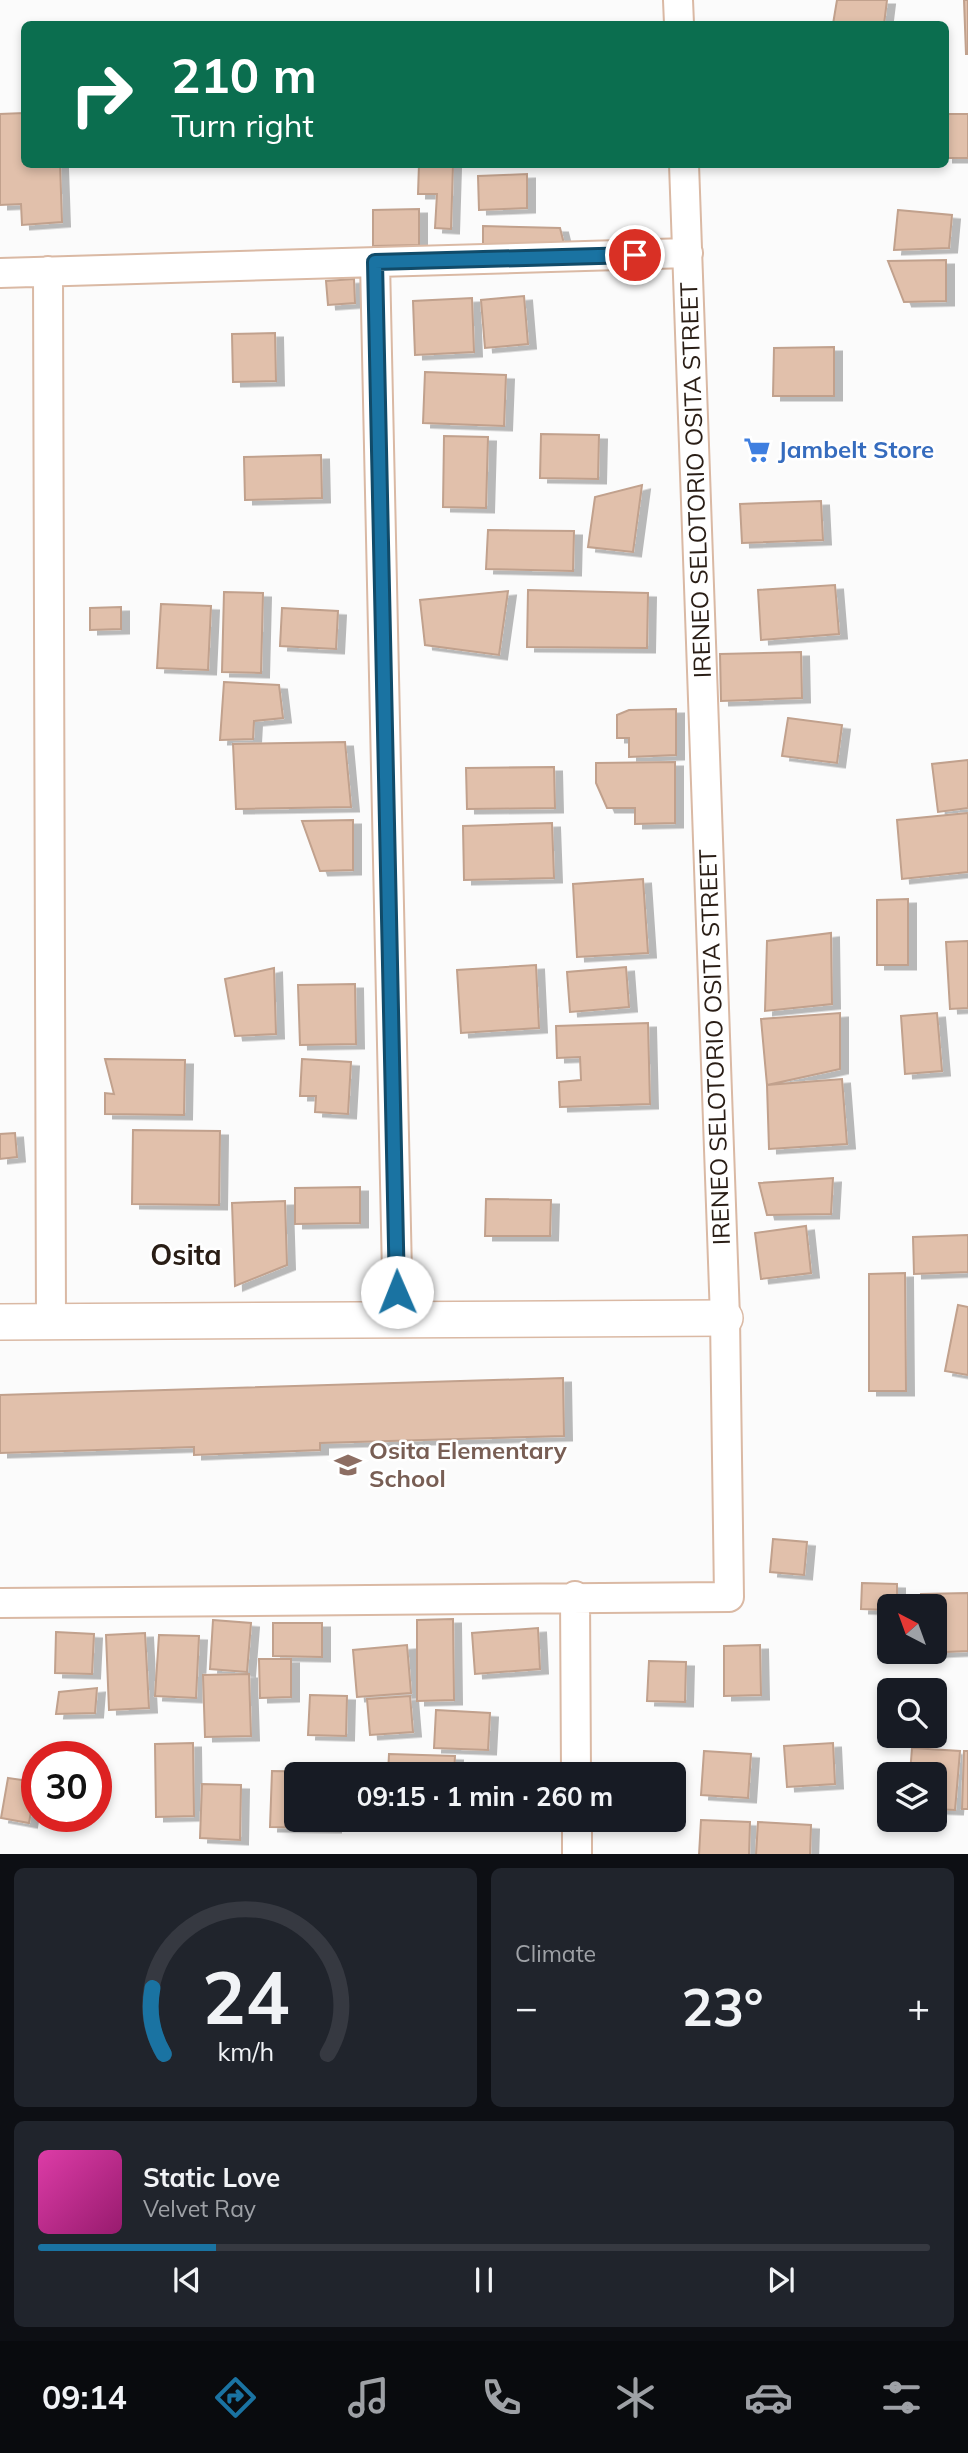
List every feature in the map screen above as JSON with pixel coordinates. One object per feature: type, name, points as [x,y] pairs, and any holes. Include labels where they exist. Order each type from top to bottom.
[{"type":"street","points":[[678,0],[679,21]]},
{"type":"street","name":"IRENEO SELOTORIO OSITA STREET","points":[[575,1596],[729,1597],[725,1318],[684,168]]},
{"type":"street","points":[[0,273],[688,254]]},
{"type":"street","points":[[375,262],[398,1320]]},
{"type":"street","points":[[48,271],[51,1322]]},
{"type":"street","points":[[0,1322],[725,1318]]},
{"type":"street","points":[[0,1603],[575,1596],[576,1762]]},
{"type":"street","points":[[577,1832],[577,1854]]},
{"type":"building","points":[[837,0],[887,0],[884,21],[834,21]]},
{"type":"building","points":[[964,0],[968,0],[968,54],[966,54]]},
{"type":"building","points":[[21,113],[21,168],[60,168],[62,222],[22,225],[21,204],[0,205],[0,114]]},
{"type":"building","points":[[949,114],[968,114],[968,158],[949,158]]},
{"type":"building","points":[[419,168],[453,168],[451,229],[435,228],[437,194],[418,194]]},
{"type":"building","points":[[527,174],[527,208],[479,210],[478,176]]},
{"type":"building","points":[[419,209],[419,245],[373,246],[373,210]]},
{"type":"building","points":[[898,210],[952,215],[949,248],[894,250]]},
{"type":"building","points":[[483,226],[560,228],[565,248],[483,246]]},
{"type":"building","points":[[946,260],[946,301],[904,302],[888,261]]},
{"type":"building","points":[[354,279],[355,303],[328,305],[326,281]]},
{"type":"building","points":[[524,296],[528,344],[485,348],[481,300]]},
{"type":"building","points":[[472,298],[474,352],[415,355],[413,301]]},
{"type":"building","points":[[275,333],[276,381],[233,382],[232,334]]},
{"type":"building","points":[[834,347],[834,396],[773,396],[774,348]]},
{"type":"building","points":[[425,372],[506,375],[504,426],[423,423]]},
{"type":"building","points":[[541,434],[599,435],[598,479],[540,478]]},
{"type":"building","points":[[444,436],[488,437],[486,508],[443,507]]},
{"type":"building","points":[[321,455],[322,498],[245,500],[244,457]]},
{"type":"building","points":[[642,485],[633,552],[588,547],[595,497]]},
{"type":"building","points":[[821,501],[823,540],[742,543],[740,504]]},
{"type":"building","points":[[488,530],[574,531],[573,571],[486,569]]},
{"type":"building","points":[[835,585],[839,634],[761,640],[758,590]]},
{"type":"building","points":[[528,590],[648,593],[647,648],[527,647]]},
{"type":"building","points":[[508,591],[499,655],[425,645],[420,600]]},
{"type":"building","points":[[224,592],[263,593],[261,673],[222,672]]},
{"type":"building","points":[[161,604],[211,606],[208,670],[157,668]]},
{"type":"building","points":[[121,607],[121,629],[90,630],[90,608]]},
{"type":"building","points":[[282,608],[338,611],[336,649],[280,646]]},
{"type":"building","points":[[801,652],[802,698],[721,701],[720,654]]},
{"type":"building","points":[[224,682],[279,685],[283,718],[254,721],[253,739],[220,740]]},
{"type":"building","points":[[676,709],[676,755],[629,757],[629,738],[617,738],[617,715],[629,710]]},
{"type":"building","points":[[788,718],[842,725],[837,763],[782,756]]},
{"type":"building","points":[[345,742],[351,807],[236,809],[233,744]]},
{"type":"building","points":[[968,760],[968,808],[938,812],[932,764]]},
{"type":"building","points":[[675,762],[675,823],[635,824],[635,808],[607,808],[596,783],[596,763]]},
{"type":"building","points":[[554,767],[555,808],[467,809],[466,768]]},
{"type":"building","points":[[968,813],[968,872],[902,879],[897,820]]},
{"type":"building","points":[[353,820],[353,870],[320,871],[302,821]]},
{"type":"building","points":[[552,823],[554,878],[464,880],[463,826]]},
{"type":"building","points":[[643,879],[648,953],[577,957],[573,884]]},
{"type":"building","points":[[908,899],[908,965],[877,965],[877,900]]},
{"type":"building","points":[[831,933],[832,1004],[765,1011],[767,941]]},
{"type":"building","points":[[968,941],[968,1008],[950,1009],[946,942]]},
{"type":"building","points":[[536,965],[539,1028],[461,1033],[457,970]]},
{"type":"building","points":[[626,967],[629,1007],[570,1012],[567,972]]},
{"type":"building","points":[[274,968],[276,1034],[235,1036],[225,979]]},
{"type":"building","points":[[355,984],[356,1044],[300,1045],[298,985]]},
{"type":"building","points":[[840,1013],[840,1069],[767,1085],[761,1019]]},
{"type":"building","points":[[937,1013],[942,1071],[905,1074],[901,1016]]},
{"type":"building","points":[[648,1023],[650,1104],[560,1107],[559,1082],[581,1080],[580,1057],[557,1058],[556,1026]]},
{"type":"building","points":[[105,1059],[185,1060],[184,1115],[105,1114],[105,1093],[114,1094]]},
{"type":"building","points":[[302,1059],[351,1062],[348,1114],[315,1112],[316,1096],[300,1096]]},
{"type":"building","points":[[842,1079],[847,1144],[769,1149],[767,1085]]},
{"type":"building","points":[[133,1130],[220,1131],[219,1205],[132,1204]]},
{"type":"building","points":[[15,1133],[17,1157],[0,1159],[0,1134]]},
{"type":"building","points":[[833,1178],[831,1214],[767,1215],[759,1183]]},
{"type":"building","points":[[360,1187],[360,1223],[295,1224],[295,1188]]},
{"type":"building","points":[[486,1199],[551,1200],[550,1236],[485,1236]]},
{"type":"building","points":[[285,1201],[287,1265],[235,1286],[232,1203]]},
{"type":"building","points":[[806,1226],[811,1273],[761,1279],[755,1233]]},
{"type":"building","points":[[968,1235],[968,1272],[914,1274],[913,1237]]},
{"type":"building","points":[[905,1273],[906,1391],[869,1391],[869,1274]]},
{"type":"building","points":[[958,1305],[968,1307],[968,1375],[945,1371]]},
{"type":"building","points":[[563,1378],[564,1436],[320,1443],[320,1450],[194,1455],[194,1447],[0,1453],[0,1395]]},
{"type":"building","points":[[773,1539],[807,1542],[804,1575],[770,1572]]},
{"type":"building","points":[[862,1583],[897,1584],[897,1594],[877,1594],[877,1610],[861,1609]]},
{"type":"building","points":[[968,1593],[968,1651],[947,1652],[947,1594],[921,1594]]},
{"type":"building","points":[[453,1619],[454,1700],[417,1701],[417,1620]]},
{"type":"building","points":[[213,1620],[251,1623],[247,1672],[210,1669]]},
{"type":"building","points":[[273,1623],[322,1623],[322,1657],[273,1656]]},
{"type":"building","points":[[538,1628],[540,1669],[475,1674],[472,1633]]},
{"type":"building","points":[[56,1632],[94,1634],[92,1674],[55,1673]]},
{"type":"building","points":[[145,1633],[149,1708],[109,1710],[106,1635]]},
{"type":"building","points":[[159,1635],[199,1636],[196,1698],[155,1696]]},
{"type":"building","points":[[407,1645],[411,1693],[357,1697],[353,1650]]},
{"type":"building","points":[[760,1645],[761,1695],[724,1696],[724,1646]]},
{"type":"building","points":[[259,1659],[291,1659],[291,1697],[260,1698]]},
{"type":"building","points":[[649,1661],[686,1662],[685,1702],[647,1701]]},
{"type":"building","points":[[249,1674],[251,1736],[205,1737],[203,1675]]},
{"type":"building","points":[[97,1688],[95,1713],[56,1714],[59,1692]]},
{"type":"building","points":[[310,1695],[347,1696],[346,1736],[308,1735]]},
{"type":"building","points":[[410,1696],[413,1732],[370,1735],[367,1699]]},
{"type":"building","points":[[436,1710],[490,1713],[488,1750],[434,1748]]},
{"type":"building","points":[[193,1743],[194,1816],[156,1817],[155,1744]]},
{"type":"building","points":[[833,1743],[835,1784],[787,1787],[784,1746]]},
{"type":"building","points":[[912,1748],[960,1751],[955,1810],[947,1810],[947,1762],[911,1762]]},
{"type":"building","points":[[704,1751],[751,1754],[748,1798],[701,1795]]},
{"type":"building","points":[[964,1751],[968,1751],[968,1809],[962,1809]]},
{"type":"building","points":[[389,1754],[455,1756],[455,1762],[389,1762]]},
{"type":"building","points":[[272,1771],[284,1771],[284,1827],[270,1827]]},
{"type":"building","points":[[8,1778],[21,1780],[21,1822],[1,1818]]},
{"type":"building","points":[[202,1784],[241,1785],[240,1840],[200,1838]]},
{"type":"building","points":[[701,1820],[750,1822],[749,1854],[699,1854]]},
{"type":"building","points":[[758,1822],[811,1825],[810,1854],[756,1854]]},
{"type":"place","name":"Jambelt Store","points":[[757,450]]},
{"type":"place","name":"Osita Elementary School","points":[[348,1465]]},
{"type":"district","name":"Osita","points":[[186,1255]]},
{"type":"route","points":[[397,1292],[375,262],[635,255]]}]
